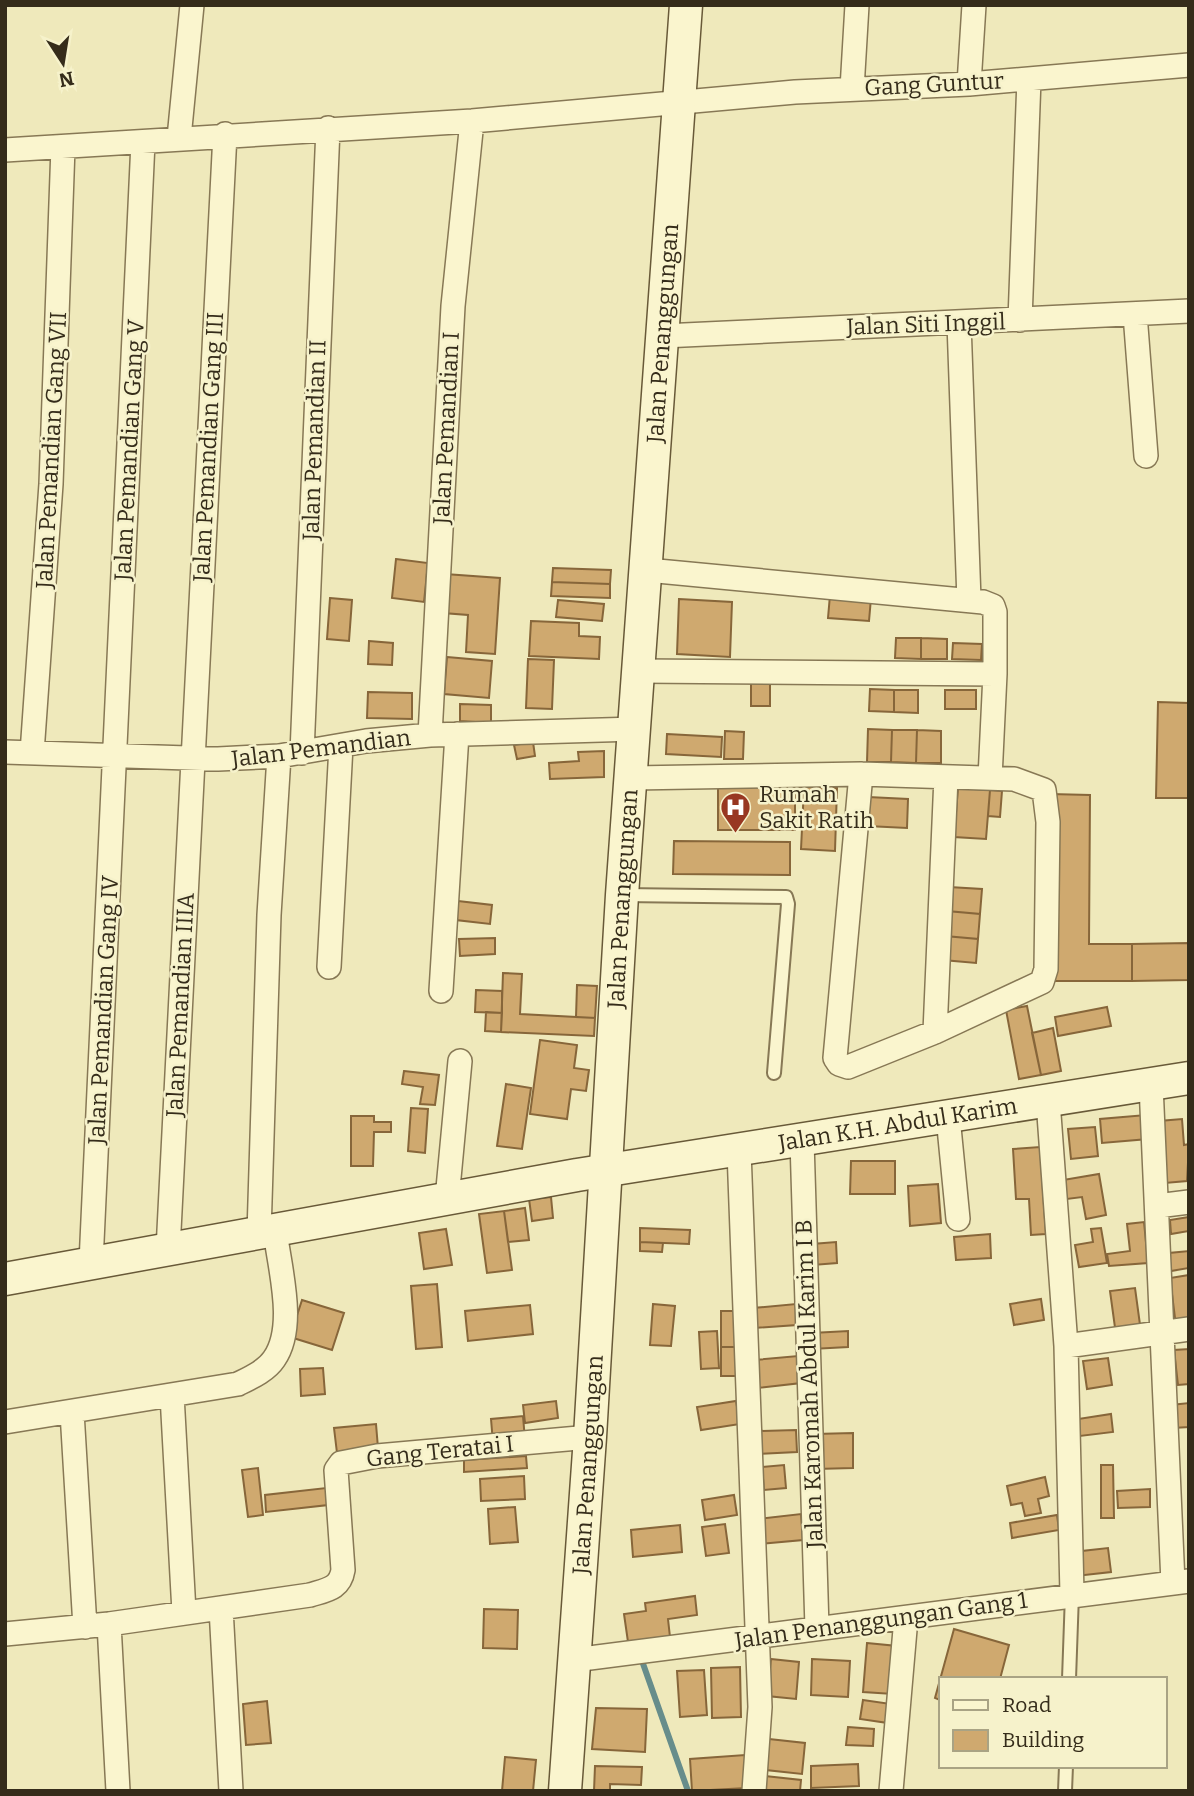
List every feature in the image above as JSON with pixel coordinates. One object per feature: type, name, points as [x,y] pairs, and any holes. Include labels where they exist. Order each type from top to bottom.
[{"type":"main road","name":"Jalan Penanggungan","points":[[565,1791],[607,1170],[622,895],[633,778],[686,5]]},
{"type":"main road","name":"Jalan K.H. Abdul Karim","points":[[5,1279],[607,1170],[1189,1078]]},
{"type":"street","points":[[179,138],[192,5]]},
{"type":"street","points":[[852,89],[857,5]]},
{"type":"street","points":[[970,84],[974,5]]},
{"type":"street","name":"Gang Guntur","points":[[5,150],[225,134],[472,121],[678,101],[970,84],[1189,65]]},
{"type":"street","points":[[1020,320],[1029,79]]},
{"type":"street","name":"Jalan Pemandian I","points":[[430,735],[453,306],[472,121]]},
{"type":"street","name":"Jalan Pemandian II","points":[[5,1422],[238,1384],[274,1359],[282,1337],[285,1314],[267,1232],[269,915],[290,754],[328,128]]},
{"type":"street","name":"Jalan Pemandian Gang III","points":[[192,760],[225,134]]},
{"type":"street","name":"Jalan Pemandian Gang V","points":[[113,758],[128,509],[143,142]]},
{"type":"street","name":"Jalan Pemandian Gang VII","points":[[32,753],[51,484],[63,147]]},
{"type":"street","name":"Jalan Siti Inggil","points":[[663,336],[1189,311]]},
{"type":"street","points":[[1135,314],[1146,456]]},
{"type":"street","points":[[959,323],[969,600]]},
{"type":"street","points":[[647,570],[969,600],[993,606],[995,674],[990,778]]},
{"type":"street","points":[[640,671],[995,674]]},
{"type":"street","name":"Jalan Pemandian","points":[[5,752],[192,760],[290,754],[430,735],[636,729]]},
{"type":"street","points":[[441,991],[457,734]]},
{"type":"street","points":[[329,967],[341,746]]},
{"type":"street","name":"Jalan Pemandian Gang IV","points":[[90,1263],[113,758]]},
{"type":"street","name":"Jalan Pemandian IIIA","points":[[167,1251],[192,760]]},
{"type":"street","points":[[633,778],[861,774],[1014,779],[1037,785],[1046,796],[1046,969],[1038,985],[935,1032],[848,1067],[839,1065],[835,1058],[861,774]]},
{"type":"street","points":[[935,1032],[946,777]]},
{"type":"street","points":[[447,1199],[460,1061]]},
{"type":"street","points":[[1151,1085],[1162,1332],[1181,1582]]},
{"type":"street","points":[[1048,1101],[1066,1346],[1072,1594]]},
{"type":"street","points":[[948,1117],[958,1219]]},
{"type":"street","name":"Jalan Karomah Abdul Karim I B","points":[[802,1141],[817,1628]]},
{"type":"street","points":[[738,1151],[760,1707],[754,1791]]},
{"type":"street","points":[[1157,1206],[1189,1202]]},
{"type":"street","points":[[1066,1346],[1189,1329]]},
{"type":"street","points":[[172,1395],[184,1612]]},
{"type":"street","points":[[72,1412],[85,1627]]},
{"type":"street","name":"Gang Teratai I","points":[[221,1608],[310,1595],[338,1585],[343,1570],[336,1470],[341,1463],[377,1456],[590,1437]]},
{"type":"street","name":"Jalan Penanggungan Gang 1","points":[[574,1660],[1181,1582]]},
{"type":"street","points":[[5,1634],[85,1627],[221,1608],[231,1791]]},
{"type":"street","points":[[891,1791],[906,1618]]},
{"type":"street","points":[[109,1624],[118,1791]]},
{"type":"lane","points":[[622,895],[786,897],[788,904],[774,1073]]},
{"type":"lane","points":[[1069,1677],[1072,1594]]},
{"type":"lane","points":[[1065,1791],[1066,1768]]},
{"type":"building","points":[[396,559],[428,563],[424,602],[392,598]]},
{"type":"building","points":[[553,568],[611,570],[610,584],[552,582]]},
{"type":"building","points":[[445,574],[500,578],[495,654],[466,652],[468,615],[443,613]]},
{"type":"building","points":[[552,582],[610,584],[610,598],[551,596]]},
{"type":"building","points":[[830,595],[871,598],[869,621],[828,618]]},
{"type":"building","points":[[330,598],[352,600],[349,641],[327,639]]},
{"type":"building","points":[[679,599],[732,602],[730,657],[677,654]]},
{"type":"building","points":[[558,600],[604,604],[602,621],[556,617]]},
{"type":"building","points":[[531,621],[579,623],[579,636],[600,637],[599,659],[529,656]]},
{"type":"building","points":[[896,638],[921,638],[921,659],[895,658]]},
{"type":"building","points":[[921,638],[947,639],[947,659],[921,659]]},
{"type":"building","points":[[369,641],[393,643],[392,665],[368,664]]},
{"type":"building","points":[[953,643],[982,644],[981,660],[952,659]]},
{"type":"building","points":[[447,657],[492,661],[489,698],[444,694]]},
{"type":"building","points":[[528,659],[554,660],[552,709],[526,708]]},
{"type":"building","points":[[751,681],[770,682],[770,706],[751,706]]},
{"type":"building","points":[[870,689],[894,690],[894,712],[869,711]]},
{"type":"building","points":[[894,690],[918,690],[918,713],[894,712]]},
{"type":"building","points":[[945,690],[976,690],[976,709],[945,709]]},
{"type":"building","points":[[368,692],[412,693],[412,719],[367,718]]},
{"type":"building","points":[[1158,702],[1189,703],[1189,798],[1156,798]]},
{"type":"building","points":[[460,704],[491,705],[491,723],[460,721]]},
{"type":"building","points":[[868,729],[892,730],[891,762],[867,762]]},
{"type":"building","points":[[892,730],[917,730],[916,763],[891,762]]},
{"type":"building","points":[[917,730],[941,731],[941,763],[916,763]]},
{"type":"building","points":[[725,731],[744,732],[743,759],[724,759]]},
{"type":"building","points":[[667,734],[722,737],[721,757],[666,754]]},
{"type":"building","points":[[533,742],[535,756],[517,759],[514,745]]},
{"type":"building","points":[[604,751],[604,777],[550,779],[549,763],[579,761],[578,752]]},
{"type":"building","points":[[718,785],[795,785],[795,830],[718,830]]},
{"type":"building","points":[[804,787],[837,788],[835,851],[801,849]]},
{"type":"building","points":[[958,788],[990,790],[986,839],[954,837]]},
{"type":"building","points":[[990,790],[1002,791],[1000,817],[988,816]]},
{"type":"building","points":[[1050,794],[1090,795],[1089,944],[1132,944],[1132,981],[1049,981]]},
{"type":"building","points":[[868,797],[908,799],[907,828],[867,826]]},
{"type":"building","points":[[674,841],[790,842],[790,875],[673,874]]},
{"type":"building","points":[[949,887],[982,889],[980,914],[947,911]]},
{"type":"building","points":[[458,901],[492,905],[490,924],[456,920]]},
{"type":"building","points":[[947,911],[980,914],[978,939],[945,936]]},
{"type":"building","points":[[945,936],[978,939],[976,963],[943,960]]},
{"type":"building","points":[[495,938],[495,954],[460,956],[459,939]]},
{"type":"building","points":[[1189,943],[1189,980],[1132,981],[1132,944]]},
{"type":"building","points":[[503,973],[522,974],[520,1014],[595,1018],[594,1036],[501,1032]]},
{"type":"building","points":[[577,985],[597,986],[595,1018],[576,1017]]},
{"type":"building","points":[[476,990],[502,991],[502,1013],[475,1012]]},
{"type":"building","points":[[1027,1006],[1041,1075],[1019,1079],[1006,1010]]},
{"type":"building","points":[[1107,1007],[1111,1026],[1058,1036],[1055,1017]]},
{"type":"building","points":[[486,1012],[502,1013],[501,1032],[485,1031]]},
{"type":"building","points":[[1053,1028],[1061,1071],[1041,1075],[1032,1033]]},
{"type":"building","points":[[540,1040],[577,1045],[574,1068],[589,1070],[586,1091],[571,1089],[567,1119],[530,1114]]},
{"type":"building","points":[[404,1071],[439,1075],[435,1105],[420,1104],[423,1087],[402,1084]]},
{"type":"building","points":[[506,1084],[531,1088],[522,1149],[497,1146]]},
{"type":"building","points":[[411,1108],[428,1109],[425,1153],[408,1151]]},
{"type":"building","points":[[1146,1115],[1148,1139],[1102,1143],[1100,1119]]},
{"type":"building","points":[[351,1116],[374,1116],[374,1122],[391,1122],[391,1132],[374,1132],[373,1166],[351,1166]]},
{"type":"building","points":[[1182,1119],[1184,1145],[1189,1144],[1187,1181],[1165,1183],[1159,1121]]},
{"type":"building","points":[[1095,1127],[1098,1156],[1071,1159],[1068,1129]]},
{"type":"building","points":[[1040,1147],[1046,1234],[1031,1235],[1029,1199],[1016,1199],[1013,1149]]},
{"type":"building","points":[[851,1161],[895,1161],[895,1194],[850,1194]]},
{"type":"building","points":[[1099,1174],[1106,1215],[1086,1219],[1082,1197],[1067,1199],[1063,1180]]},
{"type":"building","points":[[938,1184],[941,1223],[910,1226],[908,1186]]},
{"type":"building","points":[[551,1197],[553,1218],[532,1221],[529,1199]]},
{"type":"building","points":[[525,1208],[529,1240],[508,1242],[504,1211]]},
{"type":"building","points":[[504,1211],[512,1270],[487,1273],[479,1214]]},
{"type":"building","points":[[1189,1217],[1189,1231],[1171,1234],[1170,1220]]},
{"type":"building","points":[[1144,1222],[1148,1263],[1109,1266],[1107,1254],[1130,1251],[1127,1224]]},
{"type":"building","points":[[640,1228],[690,1230],[689,1244],[640,1242]]},
{"type":"building","points":[[1101,1228],[1107,1263],[1079,1267],[1075,1245],[1093,1242],[1091,1229]]},
{"type":"building","points":[[446,1229],[452,1265],[424,1269],[419,1233]]},
{"type":"building","points":[[990,1234],[991,1258],[956,1260],[954,1237]]},
{"type":"building","points":[[640,1242],[663,1243],[662,1252],[640,1251]]},
{"type":"building","points":[[836,1242],[837,1263],[813,1265],[812,1244]]},
{"type":"building","points":[[1189,1251],[1189,1268],[1171,1271],[1169,1253]]},
{"type":"building","points":[[1189,1275],[1189,1324],[1176,1326],[1170,1278]]},
{"type":"building","points":[[437,1284],[442,1347],[416,1349],[411,1286]]},
{"type":"building","points":[[1135,1288],[1141,1332],[1116,1335],[1110,1291]]},
{"type":"building","points":[[1041,1299],[1044,1320],[1014,1325],[1010,1304]]},
{"type":"building","points":[[302,1300],[344,1313],[332,1350],[290,1337]]},
{"type":"building","points":[[653,1304],[675,1306],[671,1346],[650,1345]]},
{"type":"building","points":[[796,1304],[797,1325],[754,1328],[753,1308]]},
{"type":"building","points":[[530,1305],[533,1334],[468,1341],[465,1311]]},
{"type":"building","points":[[721,1311],[739,1311],[739,1347],[721,1347]]},
{"type":"building","points":[[717,1331],[719,1368],[701,1369],[699,1332]]},
{"type":"building","points":[[848,1331],[848,1347],[812,1349],[812,1333]]},
{"type":"building","points":[[721,1347],[739,1347],[738,1376],[721,1376]]},
{"type":"building","points":[[1189,1349],[1189,1384],[1178,1385],[1174,1350]]},
{"type":"building","points":[[798,1356],[801,1383],[758,1388],[755,1360]]},
{"type":"building","points":[[1108,1358],[1112,1385],[1087,1389],[1083,1361]]},
{"type":"building","points":[[323,1368],[325,1394],[301,1396],[300,1369]]},
{"type":"building","points":[[556,1401],[558,1418],[525,1423],[523,1405]]},
{"type":"building","points":[[736,1401],[740,1424],[701,1430],[697,1407]]},
{"type":"building","points":[[1189,1403],[1189,1427],[1173,1428],[1171,1405]]},
{"type":"building","points":[[1111,1414],[1113,1432],[1080,1436],[1078,1419]]},
{"type":"building","points":[[523,1416],[525,1440],[493,1443],[491,1419]]},
{"type":"building","points":[[376,1424],[378,1448],[337,1453],[334,1428]]},
{"type":"building","points":[[796,1430],[797,1452],[759,1454],[758,1431]]},
{"type":"building","points":[[853,1433],[853,1468],[816,1469],[815,1434]]},
{"type":"building","points":[[526,1456],[527,1468],[464,1472],[464,1460]]},
{"type":"building","points":[[784,1465],[786,1488],[764,1490],[762,1467]]},
{"type":"building","points":[[1101,1465],[1113,1465],[1114,1518],[1101,1518]]},
{"type":"building","points":[[258,1468],[263,1515],[248,1517],[242,1470]]},
{"type":"building","points":[[524,1476],[525,1499],[481,1501],[480,1479]]},
{"type":"building","points":[[1045,1477],[1049,1496],[1038,1499],[1041,1513],[1025,1516],[1022,1503],[1011,1505],[1007,1486]]},
{"type":"building","points":[[326,1488],[328,1505],[266,1512],[265,1495]]},
{"type":"building","points":[[1150,1489],[1150,1507],[1118,1508],[1117,1491]]},
{"type":"building","points":[[734,1495],[737,1515],[705,1520],[702,1500]]},
{"type":"building","points":[[515,1507],[518,1542],[490,1544],[488,1509]]},
{"type":"building","points":[[801,1514],[803,1540],[760,1544],[758,1519]]},
{"type":"building","points":[[1057,1515],[1059,1530],[1012,1538],[1010,1523]]},
{"type":"building","points":[[725,1524],[729,1553],[706,1556],[702,1527]]},
{"type":"building","points":[[680,1525],[682,1552],[633,1557],[631,1530]]},
{"type":"building","points":[[1108,1548],[1111,1572],[1076,1576],[1073,1552]]},
{"type":"building","points":[[695,1596],[697,1615],[668,1619],[670,1637],[628,1642],[624,1614],[646,1611],[645,1603]]},
{"type":"building","points":[[484,1609],[518,1610],[517,1649],[483,1648]]},
{"type":"building","points":[[954,1629],[1009,1645],[1001,1677],[941,1677]]},
{"type":"building","points":[[867,1643],[897,1646],[893,1694],[863,1692]]},
{"type":"building","points":[[771,1659],[799,1662],[796,1699],[767,1696]]},
{"type":"building","points":[[812,1659],[850,1661],[848,1697],[811,1695]]},
{"type":"building","points":[[740,1667],[741,1717],[712,1718],[711,1668]]},
{"type":"building","points":[[704,1670],[707,1715],[680,1717],[677,1671]]},
{"type":"building","points":[[939,1684],[939,1700],[935,1698]]},
{"type":"building","points":[[863,1700],[891,1704],[888,1723],[860,1719]]},
{"type":"building","points":[[267,1701],[271,1743],[246,1745],[243,1704]]},
{"type":"building","points":[[596,1708],[647,1709],[645,1752],[592,1749]]},
{"type":"building","points":[[848,1727],[874,1729],[873,1746],[846,1745]]},
{"type":"building","points":[[769,1739],[805,1743],[802,1774],[766,1770]]},
{"type":"building","points":[[745,1755],[747,1788],[692,1791],[690,1759]]},
{"type":"building","points":[[505,1757],[536,1760],[533,1791],[502,1791]]},
{"type":"building","points":[[858,1764],[859,1786],[811,1788],[811,1766]]},
{"type":"building","points":[[595,1766],[642,1767],[641,1785],[610,1784],[610,1791],[594,1791]]},
{"type":"building","points":[[765,1776],[801,1780],[800,1791],[763,1791]]},
{"type":"waterway","points":[[641,1658],[688,1791]]},
{"type":"place","name":"Rumah Sakit Ratih","points":[[736,834]]}]
